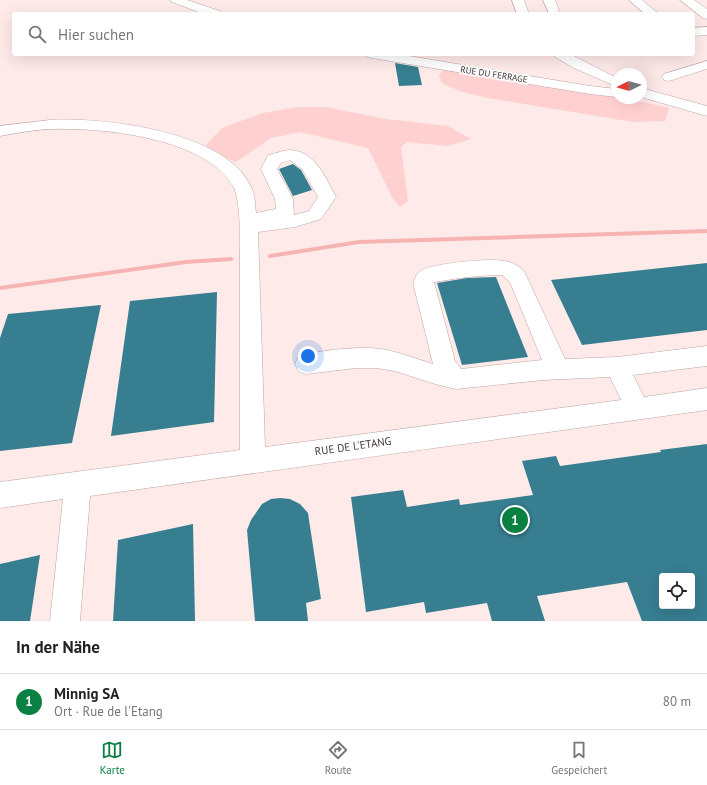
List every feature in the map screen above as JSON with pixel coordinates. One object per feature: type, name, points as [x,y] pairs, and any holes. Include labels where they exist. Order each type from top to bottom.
[{"type":"street","points":[[176,0],[210,12]]},
{"type":"street","points":[[518,0],[522,12]]},
{"type":"street","points":[[635,0],[650,12]]},
{"type":"street","points":[[686,0],[707,15]]},
{"type":"street","points":[[695,32],[707,31]]},
{"type":"street","name":"RUE DU FERRAGE","points":[[384,56],[611,92]]},
{"type":"street","points":[[563,56],[579,66],[611,80]]},
{"type":"street","points":[[669,77],[707,65]]},
{"type":"street","points":[[647,94],[707,111]]},
{"type":"street","points":[[0,131],[25,127],[66,124],[116,128],[149,133],[179,142],[207,154],[226,166],[243,186],[249,224],[253,460]]},
{"type":"street","points":[[290,155],[303,160],[318,180],[327,197],[316,215],[295,221],[249,224],[285,214],[284,199],[269,169],[274,159],[290,155]]},
{"type":"street","points":[[456,379],[445,366],[424,287],[423,280],[431,274],[504,268],[514,274],[518,278],[558,370]]},
{"type":"street","points":[[306,364],[371,358],[384,359],[456,379],[558,370],[617,367],[707,356]]},
{"type":"street","points":[[617,367],[637,408]]},
{"type":"street","name":"RUE DE L'ETANG","points":[[0,495],[707,398]]},
{"type":"street","points":[[65,621],[78,484]]},
{"type":"shaded area","points":[[445,69],[611,95],[611,104],[647,103],[669,108],[665,121],[634,122],[488,98],[459,91],[442,83],[439,75]]},
{"type":"shaded area","points":[[298,107],[326,107],[386,119],[448,126],[471,139],[448,146],[407,142],[401,147],[408,201],[400,207],[393,199],[368,148],[300,132],[271,138],[236,162],[207,154],[206,145],[222,128],[263,113]]},
{"type":"building","points":[[395,63],[418,67],[422,85],[399,86]]},
{"type":"building","points":[[293,164],[301,170],[312,190],[293,196],[279,169]]},
{"type":"building","points":[[707,263],[707,330],[582,345],[551,280]]},
{"type":"building","points":[[496,277],[528,357],[462,365],[437,283],[467,278]]},
{"type":"building","points":[[217,292],[214,422],[111,436],[130,301]]},
{"type":"building","points":[[101,305],[72,443],[0,451],[0,338],[8,314]]},
{"type":"building","points":[[707,444],[707,621],[642,621],[627,582],[537,596],[545,621],[492,621],[487,603],[426,613],[424,602],[366,612],[351,497],[403,490],[407,507],[459,499],[460,505],[533,495],[522,461],[556,456],[560,466],[661,452],[660,450]]},
{"type":"building","points":[[271,499],[290,499],[300,504],[308,513],[321,599],[306,603],[308,621],[255,621],[247,530],[251,520],[262,504]]},
{"type":"building","points":[[193,524],[195,621],[113,621],[118,540]]},
{"type":"building","points":[[40,555],[30,621],[0,621],[0,564]]},
{"type":"waterway","points":[[270,256],[359,242],[707,231]]},
{"type":"waterway","points":[[0,288],[186,262],[231,259]]},
{"type":"place","name":"Minnig SA","points":[[515,520]]}]
